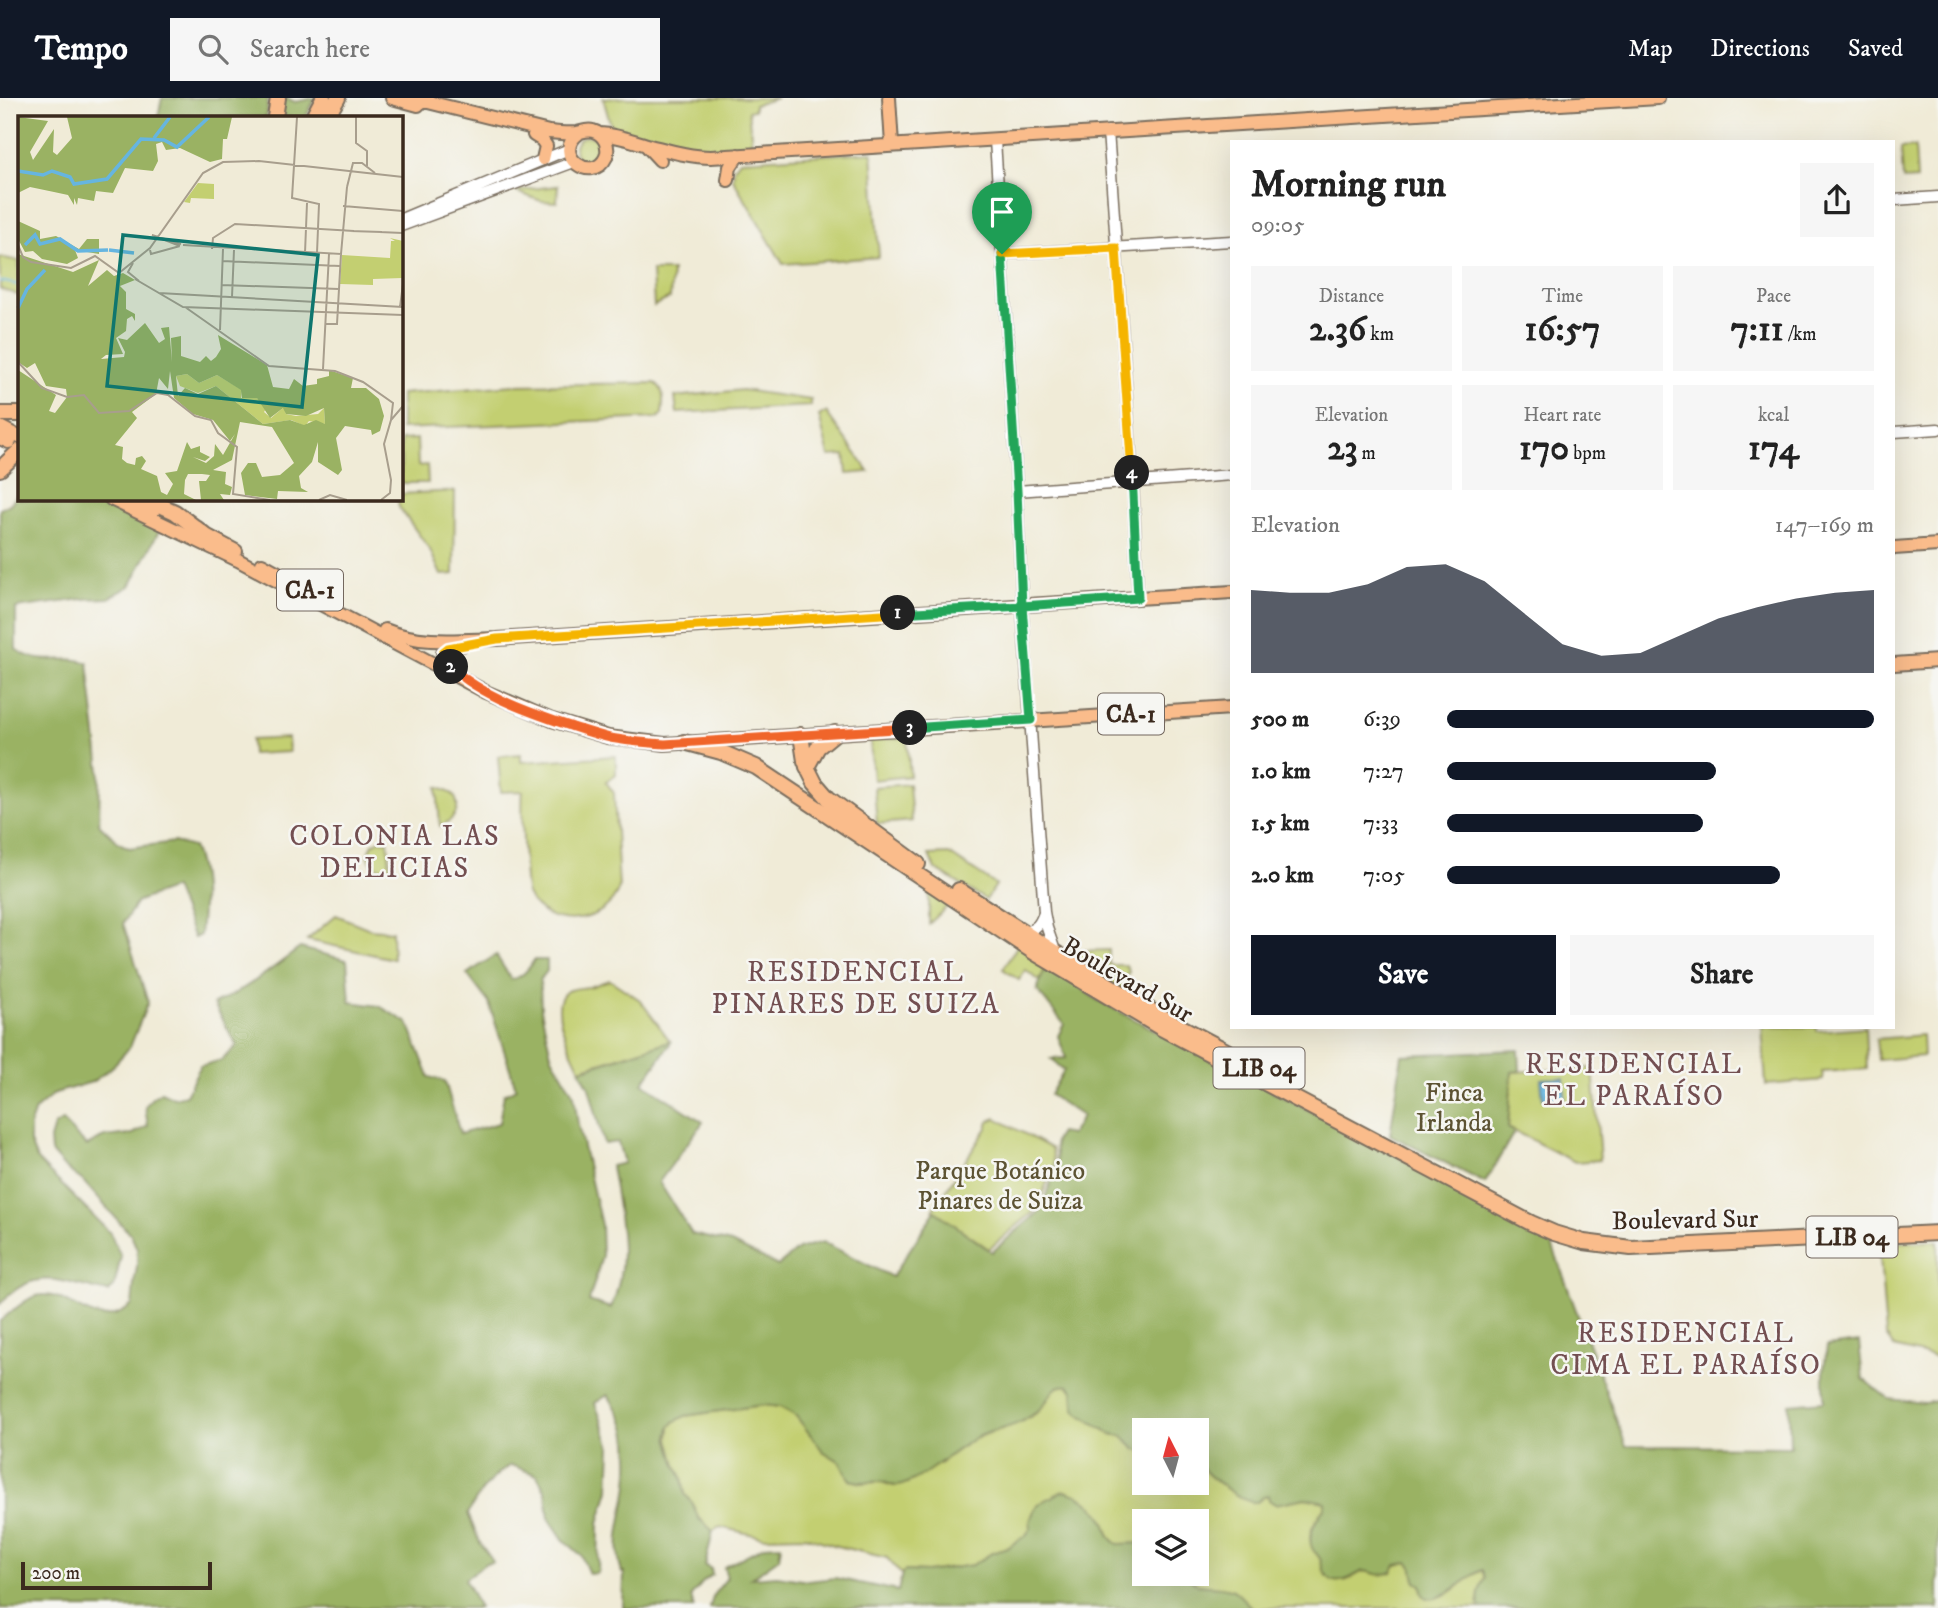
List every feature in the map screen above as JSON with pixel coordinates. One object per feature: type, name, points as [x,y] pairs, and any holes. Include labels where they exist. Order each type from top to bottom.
[{"type":"highway","points":[[275,116],[278,98]]},
{"type":"highway","points":[[314,116],[323,98]]},
{"type":"highway","points":[[329,116],[338,98]]},
{"type":"highway","points":[[0,414],[18,414]]},
{"type":"highway","points":[[7,468],[11,441]]},
{"type":"highway","points":[[149,500],[175,512],[204,534]]},
{"type":"highway","points":[[807,767],[818,747],[835,733]]},
{"type":"highway","name":"Boulevard Sur","points":[[801,735],[807,767],[815,783],[836,805],[916,863],[1155,1013],[1531,1213],[1570,1230],[1609,1239],[1646,1241],[1938,1227]]},
{"type":"highway","name":"Boulevard Sur","points":[[684,742],[710,748],[756,767],[1035,953],[1161,1028],[1554,1233],[1597,1245],[1647,1248],[1938,1233]]},
{"type":"highway","points":[[812,805],[816,822]]},
{"type":"main road","points":[[392,98],[554,140],[569,148]]},
{"type":"main road","points":[[412,98],[549,132],[590,130],[600,134],[623,136],[693,157],[1658,98]]},
{"type":"main road","points":[[889,98],[892,145]]},
{"type":"main road","points":[[579,132],[572,139],[569,148],[571,157],[585,168],[601,163],[606,156],[624,145],[645,144],[660,160]]},
{"type":"main road","points":[[600,134],[607,144],[606,156]]},
{"type":"main road","points":[[534,135],[546,146],[543,159]]},
{"type":"main road","points":[[728,180],[730,167],[738,155]]},
{"type":"main road","points":[[0,427],[11,441]]},
{"type":"main road","name":"CA-1","points":[[113,500],[238,561],[486,692],[526,709],[608,737],[665,744],[1230,708]]},
{"type":"main road","name":"CA-1","points":[[136,500],[383,629],[398,636],[432,641],[1230,592]]},
{"type":"main road","points":[[1895,548],[1938,545]]},
{"type":"main road","points":[[462,678],[444,660],[443,652],[451,647],[497,639]]},
{"type":"main road","points":[[1895,664],[1938,661]]},
{"type":"street","points":[[1108,131],[1133,483],[1138,598]]},
{"type":"street","points":[[995,140],[1022,606],[1044,912],[1056,953]]},
{"type":"street","points":[[402,219],[569,148]]},
{"type":"street","points":[[402,226],[575,162]]},
{"type":"street","points":[[1895,200],[1938,197]]},
{"type":"street","points":[[1002,254],[1230,241]]},
{"type":"street","points":[[1895,432],[1938,429]]},
{"type":"street","points":[[1017,491],[1230,475]]},
{"type":"street","points":[[1024,932],[1037,928],[1044,912]]},
{"type":"green space","points":[[162,98],[268,98],[267,116],[158,116]]},
{"type":"green space","points":[[281,98],[295,102],[315,98],[306,116],[283,116]]},
{"type":"green space","points":[[603,98],[777,98],[754,105],[754,110],[748,111],[753,151],[714,153],[661,144],[611,126]]},
{"type":"green space","points":[[588,136],[597,140],[601,149],[597,158],[588,162],[579,158],[575,149],[579,140]]},
{"type":"green space","points":[[1915,147],[1917,179],[1903,180],[1901,148]]},
{"type":"green space","points":[[872,152],[879,257],[783,264],[733,179],[734,168],[740,160]]},
{"type":"green space","points":[[558,186],[557,202],[541,201],[514,191]]},
{"type":"green space","points":[[0,257],[18,261],[18,295],[0,289]]},
{"type":"green space","points":[[652,271],[672,271],[670,298],[654,306]]},
{"type":"green space","points":[[655,383],[661,389],[663,397],[662,414],[658,418],[402,429],[402,394],[514,385]]},
{"type":"green space","points":[[742,390],[811,400],[811,406],[677,413],[675,397]]},
{"type":"green space","points":[[826,412],[869,472],[847,474],[845,455],[829,456],[819,416]]},
{"type":"green space","points":[[417,439],[418,466],[427,465],[428,483],[402,483],[402,440]]},
{"type":"green space","points":[[455,491],[454,574],[441,575],[430,550],[399,507],[398,500],[402,500],[402,494]]},
{"type":"green space","points":[[18,494],[18,500],[97,500],[160,529],[130,586],[109,598],[16,608],[16,649],[44,660],[70,659],[88,663],[100,771],[99,824],[119,843],[129,848],[174,842],[193,847],[200,869],[202,901],[200,935],[194,938],[174,888],[138,901],[123,923],[148,1002],[130,1047],[111,1068],[92,1082],[55,1093],[35,1110],[30,1124],[30,1143],[37,1160],[110,1233],[121,1256],[114,1287],[108,1292],[64,1281],[38,1280],[13,1292],[0,1304],[0,509],[10,504]]},
{"type":"green space","points":[[907,737],[910,776],[873,780],[870,740]]},
{"type":"green space","points":[[288,738],[289,752],[252,754],[251,740]]},
{"type":"green space","points":[[521,754],[521,762],[616,756],[616,774],[606,782],[614,793],[619,888],[612,901],[589,917],[561,919],[547,914],[536,906],[527,894],[523,791],[501,792],[498,756]]},
{"type":"green space","points":[[909,784],[912,821],[877,824],[874,787]]},
{"type":"green space","points":[[437,787],[453,794],[457,804],[453,817],[440,826]]},
{"type":"green space","points":[[380,840],[388,841],[390,867],[376,866],[369,859],[373,844]]},
{"type":"green space","points":[[949,854],[996,885],[986,900],[935,869],[929,855]]},
{"type":"green space","points":[[929,887],[952,902],[929,924]]},
{"type":"green space","points":[[336,915],[370,929],[392,931],[393,959],[307,940]]},
{"type":"green space","points":[[1019,943],[1047,964],[1040,981],[1025,970],[1019,980],[1003,969]]},
{"type":"green space","points":[[300,948],[347,960],[350,1002],[379,1006],[408,1023],[429,1077],[445,1081],[460,1134],[499,1123],[504,1094],[516,1088],[489,1003],[467,974],[496,955],[511,979],[522,975],[534,960],[547,960],[547,971],[540,980],[541,1010],[551,1055],[574,1095],[578,1125],[601,1225],[602,1256],[589,1301],[611,1308],[621,1273],[622,1238],[611,1166],[624,1163],[618,1142],[604,1144],[589,1087],[580,1070],[671,1042],[643,1083],[703,1122],[659,1182],[692,1234],[731,1243],[778,1266],[798,1249],[823,1242],[892,1277],[935,1211],[992,1252],[1040,1211],[1057,1166],[1055,1141],[1060,1133],[1071,1135],[1082,1116],[1050,1095],[1064,1070],[1051,1059],[1066,1058],[1058,1036],[1064,1024],[1037,990],[1047,963],[1097,1000],[1548,1234],[1626,1446],[1790,1447],[1789,1404],[1824,1401],[1827,1346],[1859,1342],[1863,1379],[1889,1399],[1924,1403],[1938,1401],[1938,1608],[1480,1608],[1479,1593],[1485,1578],[1482,1570],[1445,1594],[1430,1598],[1422,1594],[1421,1585],[1416,1582],[1408,1562],[1396,1565],[1392,1572],[1386,1574],[1363,1571],[1338,1582],[1328,1577],[1311,1542],[1312,1531],[1325,1502],[1305,1498],[1275,1504],[1269,1500],[1268,1495],[1257,1502],[1251,1501],[1217,1481],[1209,1474],[1209,1418],[1132,1418],[1132,1445],[1123,1436],[1111,1434],[1078,1413],[1070,1386],[1060,1386],[1040,1409],[1024,1420],[986,1433],[917,1478],[897,1486],[884,1482],[850,1480],[839,1461],[823,1451],[796,1416],[780,1407],[763,1405],[685,1416],[674,1422],[668,1437],[685,1494],[693,1504],[698,1518],[713,1531],[705,1566],[711,1569],[712,1575],[691,1596],[694,1608],[623,1608],[624,1573],[618,1545],[627,1490],[629,1450],[624,1423],[608,1395],[595,1403],[611,1447],[609,1490],[599,1523],[598,1573],[589,1574],[581,1555],[563,1539],[549,1518],[546,1492],[537,1475],[511,1465],[497,1474],[486,1486],[468,1514],[480,1543],[493,1562],[486,1563],[465,1579],[479,1608],[0,1608],[0,1321],[32,1297],[48,1295],[60,1298],[93,1315],[105,1317],[118,1314],[132,1305],[137,1267],[137,1249],[131,1235],[83,1181],[64,1167],[51,1152],[50,1139],[54,1126],[62,1121],[87,1146],[104,1137],[133,1134],[148,1126],[145,1107],[152,1098],[161,1092],[174,1098],[186,1095],[200,1066],[222,1060],[237,1046],[214,1004],[269,971]]},
{"type":"green space","points":[[1109,950],[1109,965],[1126,965],[1129,972],[1126,977],[1122,975],[1119,982],[1126,987],[1123,990],[1072,958],[1072,951]]},
{"type":"green space","points":[[610,980],[640,1000],[670,1041],[580,1069],[563,1029],[559,1007],[561,998],[569,990]]},
{"type":"green space","points":[[1762,1029],[1865,1029],[1867,1069],[1822,1072],[1823,1080],[1766,1085]]},
{"type":"green space","points":[[1922,1035],[1923,1056],[1878,1060],[1876,1039]]},
{"type":"green space","name":"Finca Irlanda","points":[[1519,1050],[1520,1071],[1512,1072],[1508,1128],[1514,1132],[1485,1183],[1390,1135],[1402,1055]]},
{"type":"green space","points":[[1593,1068],[1600,1160],[1575,1162],[1508,1128],[1512,1072]]},
{"type":"green space","name":"Parque Botánico Pinares de Suiza","points":[[996,1118],[1052,1149],[1054,1165],[1036,1210],[989,1249],[933,1210],[989,1121]]},
{"type":"green space","points":[[1938,1241],[1938,1358],[1894,1347],[1886,1336],[1879,1243]]},
{"type":"green space","points":[[1068,1385],[1073,1391],[1074,1406],[1078,1413],[1111,1434],[1123,1436],[1132,1445],[1132,1495],[1209,1495],[1209,1474],[1224,1487],[1250,1501],[1257,1502],[1268,1495],[1269,1500],[1275,1504],[1305,1498],[1323,1501],[1325,1506],[1312,1528],[1310,1539],[1330,1578],[1339,1581],[1364,1571],[1378,1574],[1392,1572],[1396,1565],[1408,1562],[1413,1567],[1415,1579],[1421,1585],[1426,1598],[1451,1592],[1482,1570],[1485,1578],[1479,1593],[1480,1608],[1253,1608],[1233,1591],[1208,1586],[1209,1509],[1132,1509],[1132,1544],[1118,1545],[1097,1511],[1066,1491],[1045,1500],[1035,1508],[1030,1521],[1031,1528],[1026,1535],[1006,1549],[992,1553],[973,1565],[927,1572],[905,1571],[902,1575],[887,1558],[805,1536],[763,1537],[720,1527],[713,1531],[698,1518],[693,1504],[685,1494],[669,1439],[670,1427],[684,1416],[763,1405],[780,1407],[796,1416],[823,1451],[839,1461],[850,1480],[901,1485],[941,1463],[972,1441],[1031,1416],[1040,1410],[1052,1391]]},
{"type":"green space","points":[[1063,1491],[1075,1494],[1100,1515],[1114,1541],[1118,1544],[1132,1543],[1132,1586],[1223,1587],[1237,1593],[1253,1608],[710,1608],[714,1594],[727,1578],[724,1567],[764,1546],[781,1545],[779,1558],[751,1578],[777,1576],[808,1581],[835,1578],[898,1591],[902,1573],[905,1571],[927,1572],[972,1565],[1007,1548],[1026,1535],[1031,1528],[1030,1521],[1035,1508]]},
{"type":"water","points":[[1564,1078],[1565,1098],[1543,1099],[1541,1079]]},
{"type":"waterway","points":[[0,281],[18,285]]},
{"type":"district","name":"COLONIA LAS DELICIAS","points":[[395,851]]},
{"type":"district","name":"RESIDENCIAL PINARES DE SUIZA","points":[[856,987]]},
{"type":"district","name":"RESIDENCIAL EL PARAÍSO","points":[[1634,1079]]},
{"type":"district","name":"RESIDENCIAL CIMA EL PARAÍSO","points":[[1686,1348]]},
{"type":"route","points":[[1002,254],[1022,606],[497,639],[448,648],[443,652],[444,660],[462,678],[486,692],[552,720],[608,737],[646,743],[665,744],[1031,720],[1022,606],[1138,598],[1133,483],[1116,248],[1002,254]]}]
